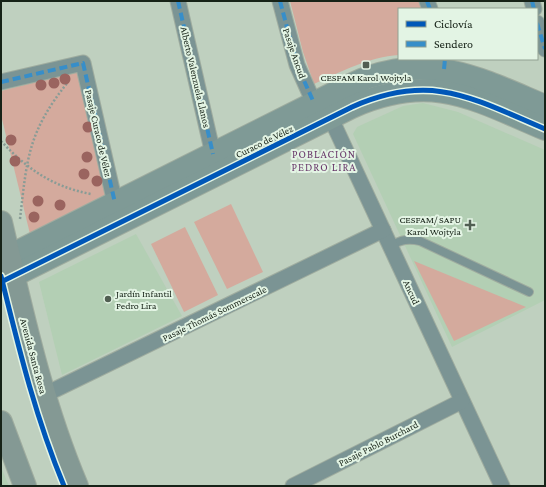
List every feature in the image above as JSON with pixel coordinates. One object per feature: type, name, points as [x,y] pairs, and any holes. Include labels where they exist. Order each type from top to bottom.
[{"type":"main road","name":"Avenida Santa Rosa","points":[[10,223],[6,268],[44,395],[65,459],[77,486]]},
{"type":"main road","points":[[1,422],[25,486]]},
{"type":"street","name":"Alberto Valenzuela Llanos","points":[[178,1],[213,154]]},
{"type":"street","name":"Pasaje Ancud","points":[[280,1],[297,65],[322,106]]},
{"type":"street","points":[[538,26],[545,49]]},
{"type":"street","points":[[1,82],[83,62]]},
{"type":"street","name":"Pasaje Curaco de Vélez","points":[[83,62],[115,203]]},
{"type":"street","name":"Curaco de Vélez","points":[[6,268],[322,106],[369,77],[384,73],[444,64],[545,106]]},
{"type":"street","name":"Curaco de Vélez","points":[[6,268],[115,203],[213,154],[322,106],[407,90],[433,90],[472,98],[545,129]]},
{"type":"street","name":"Ancud","points":[[322,106],[383,230],[502,486]]},
{"type":"street","name":"Pasaje Thomás Sommerscale","points":[[44,395],[383,230]]},
{"type":"street","name":"Pasaje Pablo Burchard","points":[[293,486],[462,401]]},
{"type":"lane","points":[[390,246],[403,240],[410,239],[420,241],[529,292]]},
{"type":"path","points":[[10,223],[33,139],[40,123],[51,103],[83,62]]},
{"type":"path","points":[[1,141],[26,166],[44,179],[59,186],[100,196],[115,203]]},
{"type":"shaded area","points":[[290,1],[423,1],[426,8],[398,8],[398,55],[388,56],[366,62],[314,84],[303,52]]},
{"type":"shaded area","points":[[79,71],[106,196],[30,234],[1,115],[1,91]]},
{"type":"shaded area","name":"CESFAM/ SAPU Karol Wojtyla","points":[[423,103],[458,112],[545,150],[545,300],[452,347],[353,134],[357,127],[403,106]]},
{"type":"shaded area","points":[[231,204],[263,272],[227,289],[194,222]]},
{"type":"shaded area","points":[[185,227],[218,295],[184,312],[151,244]]},
{"type":"shaded area","name":"Jardín Infantil Pedro Lira","points":[[136,234],[182,316],[62,375],[39,282]]},
{"type":"shaded area","points":[[414,261],[526,307],[454,341]]},
{"type":"shaded area","points":[[1,467],[9,486],[1,486]]},
{"type":"marked path","points":[[178,1],[213,154]]},
{"type":"marked path","points":[[280,1],[297,65],[314,103]]},
{"type":"marked path","points":[[427,1],[430,8]]},
{"type":"marked path","points":[[532,1],[534,8]]},
{"type":"marked path","points":[[538,26],[545,49]]},
{"type":"marked path","points":[[444,69],[445,60]]},
{"type":"marked path","points":[[1,82],[83,63],[115,203]]},
{"type":"cycle path","points":[[1,282],[352,107],[380,97],[405,91],[429,90],[451,93],[473,99],[545,129]]},
{"type":"cycle path","points":[[1,276],[36,408],[44,434],[64,486]]},
{"type":"place","name":"CESFAM Karol Wojtyla","points":[[366,65]]},
{"type":"place","name":"CESFAM/ SAPU Karol Wojtyla","points":[[470,225]]},
{"type":"place","name":"Jardín Infantil Pedro Lira","points":[[108,299]]},
{"type":"district","name":"POBLACIÓN PEDRO LIRA","points":[[324,160]]}]
